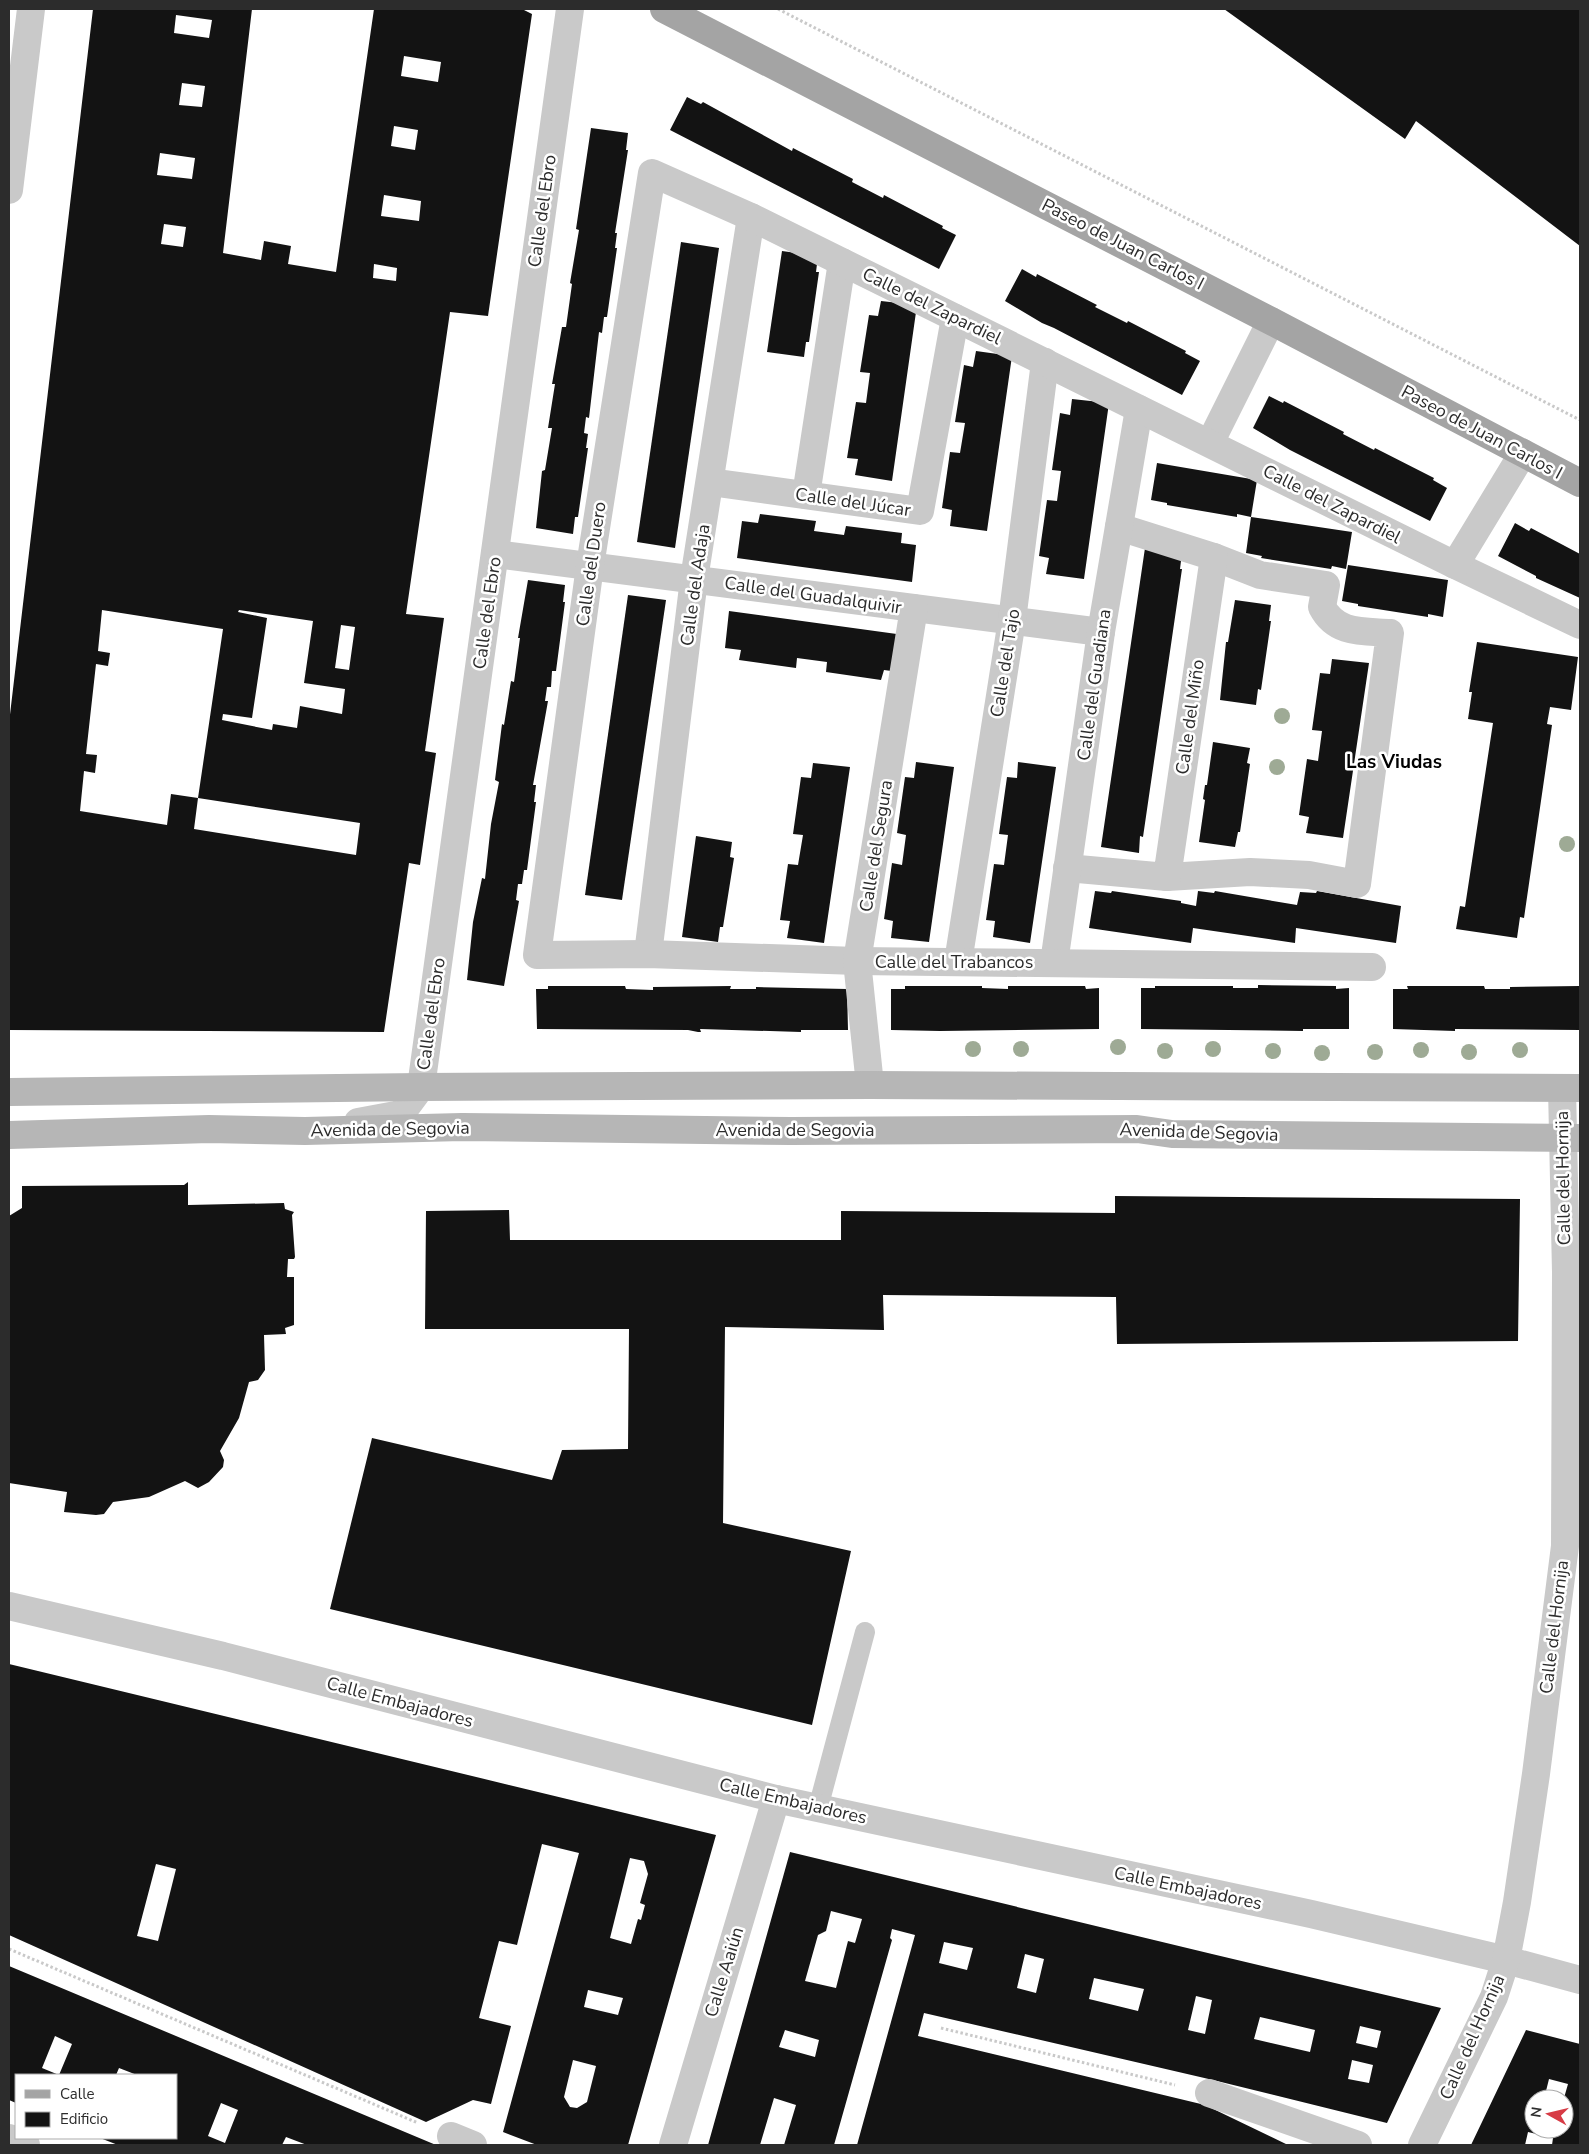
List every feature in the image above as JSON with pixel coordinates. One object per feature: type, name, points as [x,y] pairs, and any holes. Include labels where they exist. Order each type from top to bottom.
[{"type":"main road","name":"Paseo de Juan Carlos I","points":[[664,9],[1271,321],[1580,483]]},
{"type":"main road","points":[[9,1092],[421,1086],[870,1085],[1571,1088]]},
{"type":"main road","name":"Avenida de Segovia","points":[[9,1135],[209,1128],[305,1131],[462,1127],[791,1131],[1138,1129],[1172,1134],[1571,1138]]},
{"type":"street","points":[[9,190],[31,9]]},
{"type":"street","name":"Calle del Ebro","points":[[305,1131],[401,1114],[421,1086],[570,9]]},
{"type":"street","name":"Calle del Zapardiel","points":[[652,173],[751,217],[1455,565],[1580,624]]},
{"type":"street","name":"Calle del Duero","points":[[537,956],[590,566],[652,173]]},
{"type":"street","name":"Calle del Adaja","points":[[648,954],[694,579],[751,217]]},
{"type":"street","points":[[806,495],[842,262]]},
{"type":"street","name":"Calle del Júcar","points":[[710,482],[920,511],[955,318]]},
{"type":"street","points":[[1210,443],[1271,321]]},
{"type":"street","name":"Calle del Tajo","points":[[958,962],[1012,620],[1045,362]]},
{"type":"street","name":"Calle del Guadiana","points":[[1054,963],[1101,632],[1139,409]]},
{"type":"street","points":[[1455,565],[1523,453]]},
{"type":"street","points":[[1067,868],[1167,877],[1250,872],[1309,875],[1357,884],[1390,633],[1350,629],[1329,620],[1322,607],[1326,586],[1260,575],[1214,557],[1119,527]]},
{"type":"street","name":"Calle del Guadalquivir","points":[[495,554],[1101,632]]},
{"type":"street","name":"Calle del Miño","points":[[1167,877],[1214,557]]},
{"type":"street","name":"Calle del Segura","points":[[870,1085],[857,961],[914,608]]},
{"type":"street","name":"Calle del Trabancos","points":[[537,956],[648,954],[857,961],[1372,967]]},
{"type":"street","name":"Calle del Hornija","points":[[1422,2145],[1494,1997],[1506,1960],[1517,1902],[1572,1546],[1573,1272],[1571,1088]]},
{"type":"street","name":"Calle Embajadores","points":[[9,1606],[222,1656],[776,1799],[1311,1914],[1506,1960],[1580,1980]]},
{"type":"street","name":"Calle Aaiún","points":[[673,2145],[776,1799]]},
{"type":"street","points":[[1209,2093],[1358,2145]]},
{"type":"street","points":[[9,2138],[26,2145]]},
{"type":"lane","points":[[818,1808],[865,1632]]},
{"type":"path","points":[[778,9],[1580,420]]},
{"type":"path","points":[[9,1949],[462,2141]]},
{"type":"path","points":[[941,2028],[1209,2093]]},
{"type":"building","points":[[93,9],[252,9],[223,253],[261,260],[264,241],[291,246],[288,264],[336,272],[374,9],[522,9],[532,14],[488,316],[450,312],[406,614],[444,618],[425,751],[436,753],[420,865],[409,863],[384,1032],[9,1030],[9,723]],"holes":[[[176,15],[212,20],[209,38],[174,33]],[[404,56],[441,62],[438,82],[401,76]],[[182,83],[205,86],[202,107],[179,105]],[[394,126],[418,130],[415,150],[391,146]],[[160,153],[195,158],[192,179],[157,175]],[[384,195],[421,201],[419,221],[381,216]],[[164,224],[186,227],[183,247],[161,244]],[[374,264],[397,268],[396,281],[373,278]],[[102,610],[223,629],[198,798],[171,794],[167,825],[80,811],[84,771],[95,773],[97,755],[86,754],[96,664],[108,666],[110,653],[98,651]],[[239,610],[313,621],[304,683],[345,689],[342,714],[300,706],[297,728],[273,724],[272,730],[222,720],[223,714],[252,718],[267,618],[238,612]],[[341,625],[355,627],[349,670],[335,668]],[[198,798],[360,823],[356,855],[194,829]]]},
{"type":"building","points":[[1224,9],[1580,9],[1580,246],[1416,121],[1405,139]]},
{"type":"building","points":[[687,97],[701,104],[703,102],[792,151],[793,148],[853,179],[852,182],[883,198],[884,195],[943,226],[942,228],[956,235],[939,269],[670,130]]},
{"type":"building","points":[[591,128],[628,133],[626,150],[628,150],[615,233],[617,233],[615,248],[617,248],[607,317],[604,317],[602,333],[599,332],[589,418],[586,417],[584,433],[588,434],[586,448],[588,448],[578,517],[575,517],[573,534],[536,528],[542,471],[545,470],[552,428],[548,428],[555,384],[552,384],[562,327],[566,327],[572,284],[570,283],[579,230],[576,229]]},
{"type":"building","points":[[681,242],[719,248],[675,548],[637,542]]},
{"type":"building","points":[[782,251],[818,256],[816,272],[819,272],[809,342],[806,342],[804,357],[767,352]]},
{"type":"building","points":[[1022,269],[1036,277],[1037,274],[1127,323],[1128,321],[1186,351],[1185,353],[1200,361],[1182,395],[1042,323],[1005,301]]},
{"type":"building","points":[[881,301],[917,305],[892,481],[855,475],[858,459],[847,458],[856,402],[866,403],[870,373],[860,372],[869,315],[878,316]]},
{"type":"building","points":[[976,351],[1012,356],[987,531],[950,526],[952,510],[942,508],[950,452],[960,453],[965,423],[955,422],[964,365],[973,367]]},
{"type":"building","points":[[1269,396],[1283,403],[1284,401],[1374,450],[1375,448],[1434,478],[1433,480],[1447,488],[1430,521],[1290,450],[1253,428]]},
{"type":"building","points":[[1072,399],[1109,403],[1084,579],[1046,574],[1049,558],[1039,556],[1047,500],[1057,501],[1061,471],[1052,470],[1060,413],[1070,415]]},
{"type":"building","points":[[1157,463],[1257,480],[1251,517],[1237,514],[1237,517],[1167,505],[1167,503],[1151,500]]},
{"type":"building","points":[[760,514],[816,521],[814,531],[844,535],[846,526],[902,533],[901,543],[916,545],[912,582],[737,558],[742,521],[758,523]]},
{"type":"building","points":[[1251,517],[1352,532],[1346,569],[1332,566],[1331,569],[1261,558],[1262,556],[1246,553]]},
{"type":"building","points":[[1515,523],[1529,531],[1531,528],[1580,554],[1580,598],[1536,578],[1536,576],[1498,556]]},
{"type":"building","points":[[1145,548],[1182,553],[1180,569],[1182,569],[1143,837],[1140,836],[1139,853],[1101,847]]},
{"type":"building","points":[[1348,565],[1448,580],[1443,617],[1428,614],[1428,617],[1358,606],[1358,604],[1342,601]]},
{"type":"building","points":[[528,580],[565,585],[563,602],[565,602],[556,671],[552,671],[551,687],[547,687],[545,701],[548,701],[533,785],[536,785],[534,802],[536,802],[527,870],[524,870],[522,884],[518,884],[516,900],[519,901],[504,986],[467,980],[473,922],[482,878],[485,879],[491,824],[499,782],[495,780],[502,724],[504,725],[511,681],[514,682],[520,638],[518,638]]},
{"type":"building","points":[[628,595],[666,600],[622,900],[585,895]]},
{"type":"building","points":[[1235,600],[1271,605],[1269,621],[1271,621],[1261,690],[1258,689],[1256,705],[1220,700],[1226,642],[1228,642]]},
{"type":"building","points":[[729,611],[904,635],[899,672],[884,670],[881,680],[826,672],[827,662],[797,658],[796,668],[739,660],[741,650],[725,648]]},
{"type":"building","points":[[1477,642],[1578,657],[1571,710],[1550,707],[1547,724],[1552,725],[1524,918],[1520,917],[1517,938],[1456,929],[1460,906],[1465,907],[1493,723],[1468,719],[1472,692],[1469,692]]},
{"type":"building","points":[[1332,659],[1369,663],[1343,838],[1306,833],[1309,817],[1299,815],[1307,759],[1318,761],[1322,731],[1312,730],[1320,673],[1330,674]]},
{"type":"building","points":[[1213,742],[1250,748],[1247,763],[1250,764],[1240,832],[1238,832],[1235,847],[1199,842],[1205,800],[1203,799],[1205,785],[1207,785]]},
{"type":"building","points":[[916,762],[954,767],[929,942],[891,938],[893,921],[884,919],[892,863],[902,865],[906,835],[897,833],[905,777],[914,778]]},
{"type":"building","points":[[1018,762],[1056,767],[1030,943],[993,937],[995,921],[986,920],[994,864],[1004,865],[1008,835],[999,834],[1007,777],[1017,778]]},
{"type":"building","points":[[813,763],[850,767],[824,943],[787,938],[790,921],[780,920],[788,864],[798,865],[803,835],[793,834],[801,777],[811,778]]},
{"type":"building","points":[[696,836],[732,842],[730,857],[734,858],[723,927],[720,927],[718,942],[682,937]]},
{"type":"building","points":[[1095,891],[1111,893],[1112,891],[1181,901],[1181,903],[1196,906],[1198,891],[1214,893],[1215,891],[1297,905],[1300,892],[1316,893],[1317,891],[1401,906],[1396,943],[1296,928],[1295,943],[1193,928],[1191,943],[1089,928]]},
{"type":"building","points":[[1258,985],[1336,986],[1336,989],[1349,988],[1349,1029],[1303,1029],[1303,1031],[1141,1029],[1141,988],[1155,988],[1155,986],[1233,986],[1233,988],[1258,988]]},
{"type":"building","points":[[548,986],[625,986],[626,989],[653,990],[653,987],[731,986],[730,989],[756,989],[756,987],[847,989],[848,1030],[801,1030],[801,1032],[700,1029],[701,1032],[698,1032],[688,1030],[537,1029],[536,989],[548,989]]},
{"type":"building","points":[[905,986],[982,986],[982,988],[1008,989],[1008,986],[1085,986],[1086,989],[1099,988],[1099,1029],[891,1030],[891,989],[905,989]]},
{"type":"building","points":[[1407,986],[1484,986],[1485,989],[1510,989],[1510,987],[1580,986],[1580,1030],[1455,1029],[1455,1031],[1393,1029],[1393,989],[1408,989]]},
{"type":"building","points":[[188,1182],[188,1205],[284,1203],[285,1209],[294,1212],[292,1215],[295,1257],[294,1259],[288,1259],[287,1277],[294,1277],[294,1325],[285,1328],[286,1334],[264,1335],[265,1370],[258,1380],[249,1382],[239,1418],[220,1451],[224,1460],[223,1467],[209,1482],[198,1488],[185,1481],[149,1497],[113,1502],[104,1514],[64,1512],[67,1492],[9,1483],[9,1216],[22,1208],[22,1186],[184,1185]]},
{"type":"building","points":[[1115,1196],[1520,1199],[1518,1341],[1117,1344],[1116,1297],[883,1295],[884,1330],[725,1327],[723,1523],[851,1551],[812,1725],[330,1609],[372,1438],[552,1480],[562,1450],[628,1449],[629,1329],[425,1329],[426,1211],[509,1210],[510,1240],[841,1240],[841,1211],[1115,1213]]},
{"type":"building","points":[[9,1664],[716,1835],[628,2145],[537,2145],[503,2132],[579,1853],[542,1844],[517,1945],[499,1941],[479,2018],[511,2026],[491,2104],[473,2100],[426,2122],[9,1935]],"holes":[[[630,1858],[644,1861],[648,1874],[640,1903],[645,1905],[641,1920],[638,1919],[631,1944],[610,1938]],[[156,1864],[176,1869],[158,1941],[137,1936]],[[588,1990],[623,1998],[618,2015],[584,2007]],[[573,2060],[596,2066],[587,2102],[577,2108],[570,2107],[564,2097]]]},
{"type":"building","points":[[790,1852],[1441,2008],[1387,2123],[1213,2080],[924,2013],[918,2036],[1205,2105],[1288,2145],[857,2145],[915,1935],[892,1929],[890,1938],[892,1940],[834,2145],[784,2145],[796,2105],[774,2098],[760,2145],[708,2145]],"holes":[[[831,1911],[862,1919],[855,1943],[848,1941],[836,1988],[805,1981],[818,1935],[826,1931]],[[944,1942],[973,1948],[967,1970],[939,1963]],[[1025,1954],[1044,1959],[1036,1993],[1017,1988]],[[1094,1978],[1144,1989],[1138,2011],[1089,1999]],[[1196,1996],[1212,2000],[1205,2034],[1188,2030]],[[1260,2017],[1315,2030],[1310,2052],[1254,2039]],[[1360,2026],[1381,2031],[1377,2048],[1356,2043]],[[785,2030],[819,2040],[815,2057],[779,2047]],[[1352,2060],[1373,2065],[1369,2083],[1348,2079]]]},
{"type":"building","points":[[9,1966],[436,2145],[307,2145],[286,2137],[282,2145],[118,2145],[103,2139],[178,2139],[178,2074],[134,2074],[119,2068],[116,2074],[59,2074],[72,2044],[55,2036],[42,2068],[57,2074],[15,2074],[15,2103],[9,2100]],"holes":[[[221,2103],[238,2110],[225,2143],[208,2136]]]},
{"type":"building","points":[[1526,2030],[1580,2044],[1580,2145],[1552,2145],[1553,2139],[1574,2139],[1574,2089],[1567,2089],[1568,2084],[1549,2079],[1546,2089],[1524,2089],[1525,2145],[1471,2145]]},
{"type":"district","name":"Las Viudas","points":[[1394,762]]}]
